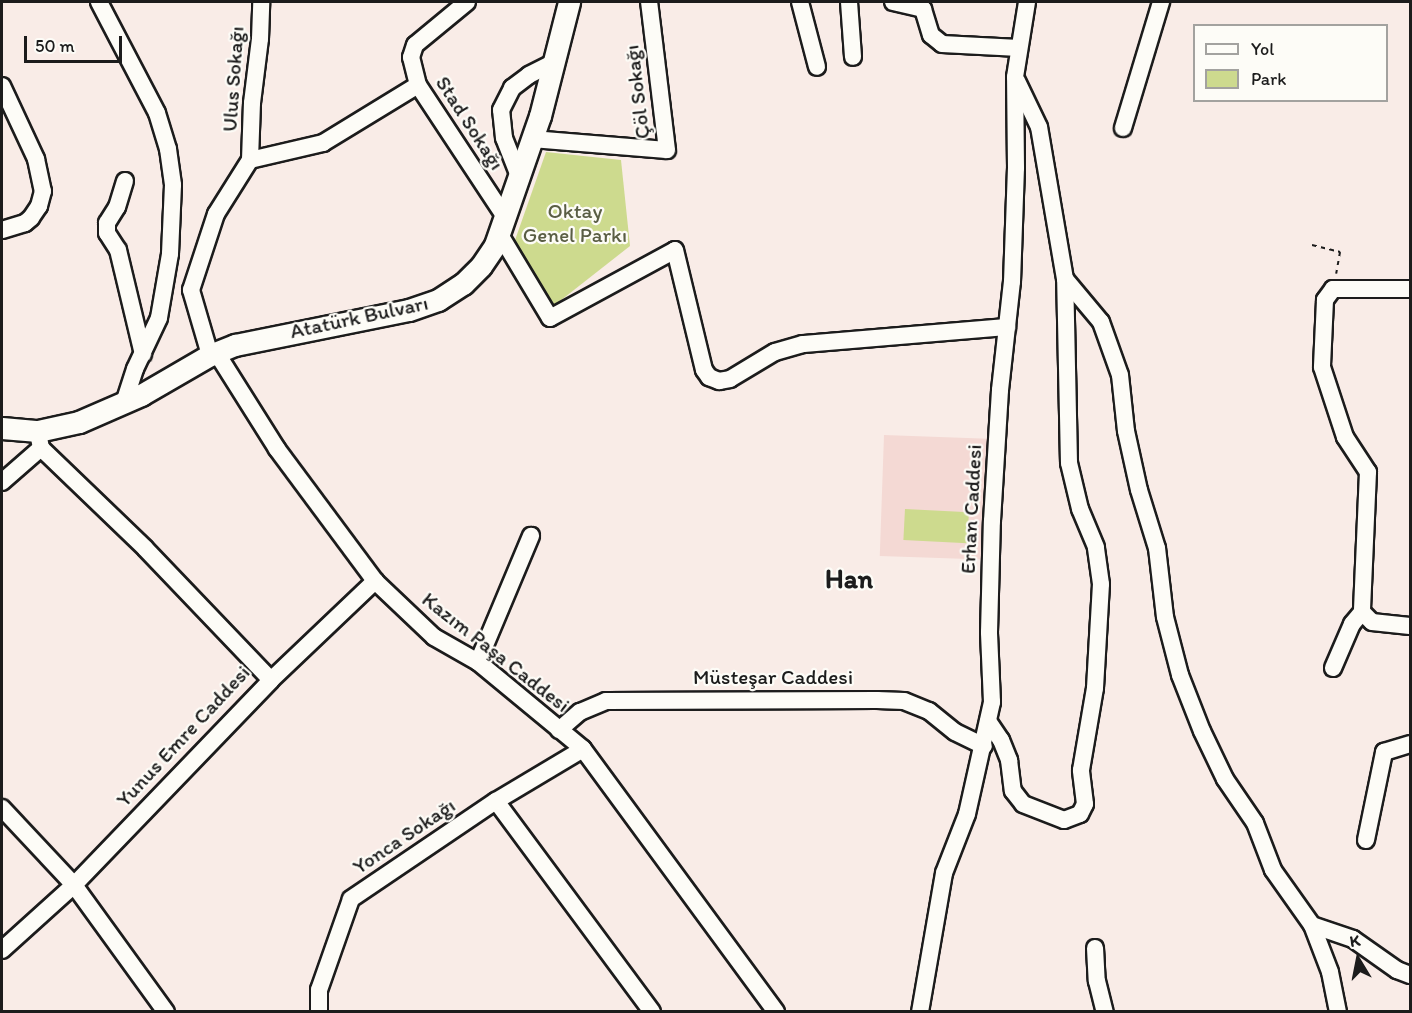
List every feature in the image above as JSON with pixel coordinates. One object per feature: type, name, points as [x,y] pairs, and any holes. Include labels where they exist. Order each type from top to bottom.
[{"type":"main road","name":"Atatürk Bulvarı","points":[[2,428],[39,439],[124,403],[213,353],[248,341],[387,315],[438,300],[476,271],[495,245],[532,139],[555,62],[569,2]]},
{"type":"street","points":[[99,2],[150,96],[163,131],[171,167],[173,221],[166,286],[159,318],[124,403]]},
{"type":"street","name":"Ulus Sokağı","points":[[250,160],[252,103],[260,39],[261,2]]},
{"type":"street","name":"Stad Sokağı","points":[[467,2],[412,49],[411,57],[418,85],[502,225],[550,318],[675,250],[704,370],[710,377],[719,381],[730,379],[775,352],[803,344],[1007,327]]},
{"type":"street","name":"Çöl Sokağı","points":[[532,139],[667,150],[650,2]]},
{"type":"street","points":[[800,2],[817,67]]},
{"type":"street","points":[[849,2],[853,57]]},
{"type":"street","points":[[893,2],[918,5],[923,9],[931,35],[942,44],[1019,48]]},
{"type":"street","name":"Erhan Caddesi","points":[[920,1011],[944,873],[968,813],[992,702],[989,632],[992,521],[1000,390],[1012,282],[1015,77],[1027,2]]},
{"type":"street","points":[[1123,128],[1161,2]]},
{"type":"street","points":[[519,176],[504,138],[501,111],[512,88],[529,75],[555,62]]},
{"type":"street","points":[[988,722],[1001,740],[1009,760],[1013,791],[1023,804],[1064,820],[1080,814],[1085,804],[1082,770],[1095,688],[1101,584],[1096,547],[1080,509],[1069,463],[1065,279],[1039,128],[1015,77]]},
{"type":"street","points":[[250,160],[323,143],[418,85]]},
{"type":"street","points":[[2,86],[36,159],[43,191],[39,206],[31,218],[25,223],[2,230]]},
{"type":"street","name":"Kazım Paşa Caddesi","points":[[250,160],[216,214],[191,290],[213,353],[277,449],[375,581],[434,637],[478,662],[582,749],[776,1011]]},
{"type":"street","points":[[125,181],[117,207],[107,223],[107,233],[118,250],[143,354]]},
{"type":"street","points":[[1065,279],[1101,322],[1120,375],[1126,431],[1139,490],[1157,548],[1165,617],[1180,675],[1202,731],[1225,779],[1255,823],[1274,870],[1312,925],[1330,972],[1338,1011]]},
{"type":"street","points":[[1333,668],[1352,624],[1362,612],[1370,484],[1363,460],[1345,437],[1322,367],[1325,300],[1333,289],[1410,289]]},
{"type":"street","points":[[2,482],[39,439]]},
{"type":"street","name":"Yunus Emre Caddesi","points":[[2,950],[74,885],[271,680],[39,439]]},
{"type":"street","points":[[478,662],[531,537]]},
{"type":"street","points":[[271,680],[375,581]]},
{"type":"street","points":[[1362,612],[1372,622],[1410,626]]},
{"type":"street","name":"Müsteşar Caddesi","points":[[559,730],[580,712],[606,701],[904,701],[929,711],[955,732],[984,746]]},
{"type":"street","points":[[1366,840],[1384,752],[1410,744]]},
{"type":"street","name":"Yonca Sokağı","points":[[319,1011],[319,990],[351,899],[496,801],[582,749]]},
{"type":"street","points":[[496,801],[652,1011]]},
{"type":"street","points":[[2,808],[74,885],[164,1011]]},
{"type":"street","points":[[1312,925],[1353,939],[1397,970],[1410,975]]},
{"type":"street","points":[[1095,948],[1097,981],[1105,1011]]},
{"type":"path","points":[[1312,245],[1340,252],[1333,289]]},
{"type":"shaded area","points":[[884,435],[988,439],[984,560],[880,556]]},
{"type":"green space","name":"Oktay Genel Parkı","points":[[546,152],[621,160],[630,246],[551,308],[514,243]]},
{"type":"green space","points":[[905,509],[969,512],[967,543],[903,540]]},
{"type":"district","name":"Han","points":[[849,579]]}]
